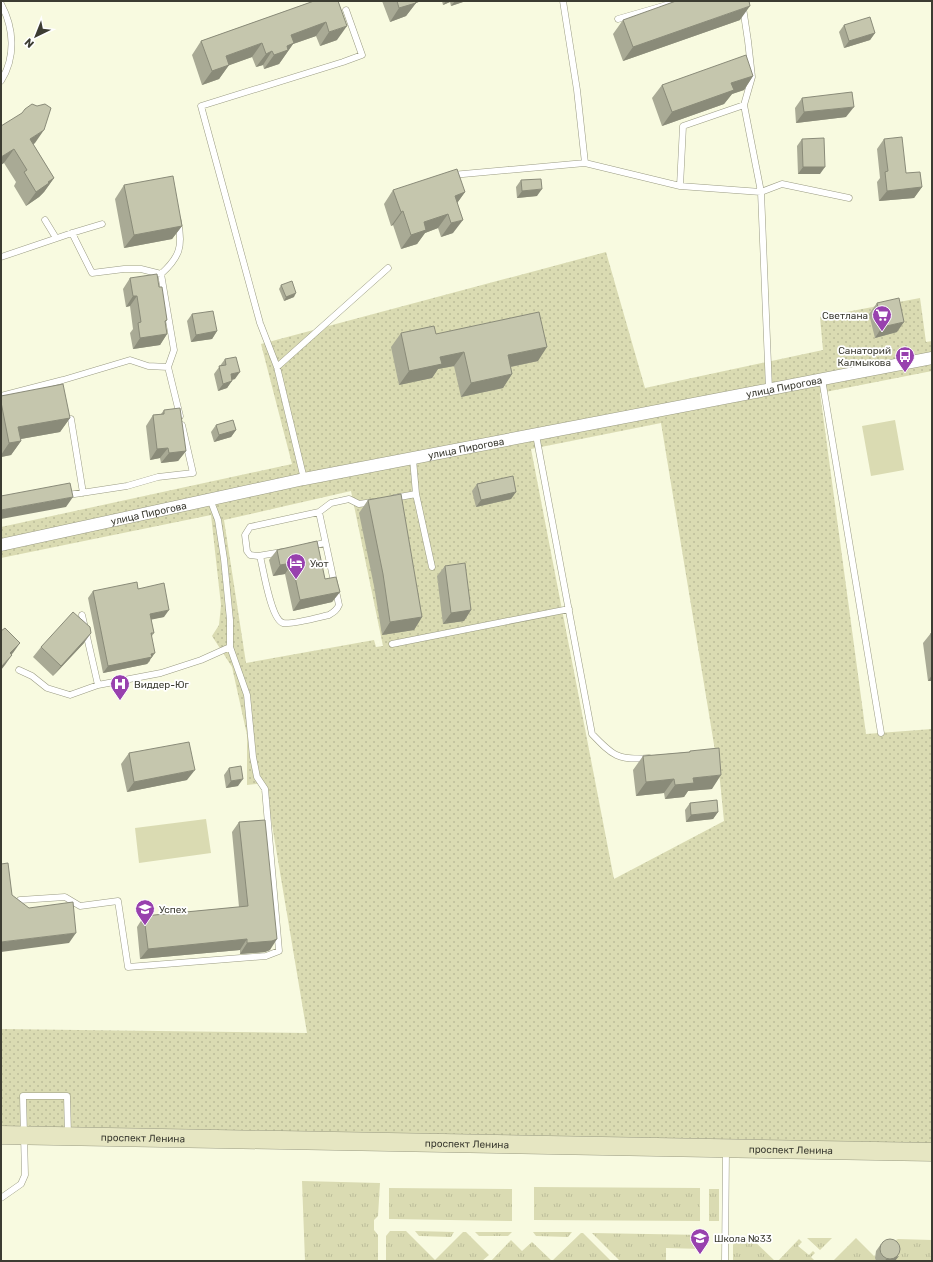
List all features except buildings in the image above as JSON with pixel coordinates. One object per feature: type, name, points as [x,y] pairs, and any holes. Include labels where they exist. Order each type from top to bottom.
[{"type":"main road","name":"проспект Ленина","points":[[1,1135],[932,1152]]},
{"type":"street","name":"улица Пирогова","points":[[1,545],[304,479],[932,358]]},
{"type":"lane","points":[[563,1],[577,90],[585,163]]},
{"type":"lane","points":[[618,19],[669,2],[677,1]]},
{"type":"lane","points":[[742,1],[752,77],[744,104],[761,192],[769,389]]},
{"type":"lane","points":[[1,4],[10,24],[12,45],[8,67],[1,81]]},
{"type":"lane","points":[[304,479],[278,367],[260,323],[201,106],[362,55],[346,10]]},
{"type":"lane","points":[[680,186],[683,126],[744,104]]},
{"type":"lane","points":[[446,176],[585,163],[680,186],[761,192],[782,184],[849,198]]},
{"type":"lane","points":[[161,274],[170,266],[178,254],[181,237],[177,216]]},
{"type":"lane","points":[[45,220],[56,238]]},
{"type":"lane","points":[[1,257],[102,224]]},
{"type":"lane","points":[[72,233],[92,273],[124,269],[141,269],[161,274]]},
{"type":"lane","points":[[278,367],[388,268]]},
{"type":"lane","points":[[68,495],[127,486],[158,477],[193,473],[168,367],[174,350],[161,274]]},
{"type":"lane","points":[[1,396],[63,380],[130,360],[148,366],[168,367]]},
{"type":"lane","points":[[822,379],[882,732]]},
{"type":"lane","points":[[71,419],[83,493]]},
{"type":"lane","points":[[536,435],[592,734],[609,751],[623,758],[634,760],[656,757]]},
{"type":"lane","points":[[413,459],[416,494],[432,567]]},
{"type":"lane","points":[[387,499],[416,494]]},
{"type":"lane","points":[[20,900],[65,897],[80,906],[118,901],[128,968],[266,956],[279,951],[265,789],[257,777],[253,757],[247,695],[230,647],[230,620],[224,559],[218,520],[210,499]]},
{"type":"lane","points":[[291,550],[260,556],[250,555],[247,551],[245,535],[250,528],[319,512],[331,503],[349,499],[359,504],[380,501]]},
{"type":"lane","points":[[260,556],[273,611],[278,620],[282,623],[290,623],[329,614],[337,610],[339,605],[330,557],[325,543],[319,512]]},
{"type":"lane","points":[[305,547],[325,543]]},
{"type":"lane","points":[[392,644],[569,609]]},
{"type":"lane","points":[[82,615],[98,685]]},
{"type":"lane","points":[[19,670],[32,676],[46,688],[70,695],[98,685],[161,673],[200,660],[230,647]]},
{"type":"lane","points":[[1,1198],[21,1184],[25,1175],[23,1096],[67,1096],[68,1136]]},
{"type":"lane","points":[[725,1261],[726,1149]]},
{"type":"green space","points":[[606,252],[645,388],[823,350],[820,317],[920,298],[926,342],[932,341],[932,371],[820,393],[866,734],[932,729],[932,1152],[1,1135],[1,1029],[307,1033],[265,783],[247,785],[247,735],[232,667],[212,636],[219,625],[221,605],[211,515],[1,558],[1,527],[292,464],[261,344]],"holes":[[[661,423],[720,781],[724,821],[614,879],[531,449]],[[351,491],[383,646],[376,647],[374,640],[246,663],[224,520]]]},
{"type":"green space","points":[[895,420],[904,470],[871,476],[862,426]]},
{"type":"green space","points":[[206,819],[211,853],[139,863],[135,828]]},
{"type":"green space","points":[[302,1181],[380,1183],[378,1216],[374,1220],[374,1230],[378,1235],[378,1261],[305,1261]]},
{"type":"green space","points":[[534,1187],[700,1188],[700,1221],[534,1220]]},
{"type":"green space","points":[[389,1188],[512,1189],[512,1221],[389,1219]]},
{"type":"green space","points":[[709,1189],[719,1189],[719,1221],[709,1221]]},
{"type":"green space","points":[[390,1231],[406,1231],[435,1260],[463,1232],[466,1232],[489,1255],[482,1261],[386,1261],[386,1236]]},
{"type":"green space","points":[[415,1231],[454,1232],[451,1237],[419,1236]]},
{"type":"green space","points":[[475,1232],[512,1232],[508,1236],[479,1236]]},
{"type":"green space","points":[[533,1232],[572,1232],[568,1237],[536,1236]]},
{"type":"green space","points":[[581,1233],[583,1233],[611,1261],[552,1261]]},
{"type":"green space","points":[[592,1233],[704,1235],[703,1249],[666,1248],[666,1261],[620,1261]]},
{"type":"green space","points":[[737,1238],[751,1238],[775,1261],[733,1261],[733,1245]]},
{"type":"green space","points":[[807,1238],[832,1238],[820,1250]]},
{"type":"green space","points":[[856,1238],[874,1256],[875,1255],[876,1261],[833,1261]]},
{"type":"green space","points":[[799,1239],[802,1242],[798,1246],[809,1255],[813,1251],[815,1253],[811,1257],[815,1261],[778,1261]]},
{"type":"green space","points":[[898,1239],[932,1240],[932,1261],[895,1261],[894,1241]]},
{"type":"green space","points":[[511,1240],[522,1251],[532,1242],[552,1261],[491,1261]]},
{"type":"place","name":"Светлана","points":[[882,332]]},
{"type":"place","name":"Санаторий Калмыкова","points":[[905,373]]},
{"type":"place","name":"Уют","points":[[296,580]]},
{"type":"place","name":"Виддер-Юг","points":[[120,701]]},
{"type":"place","name":"Успех","points":[[145,926]]},
{"type":"place","name":"Школа №33","points":[[700,1255]]}]
